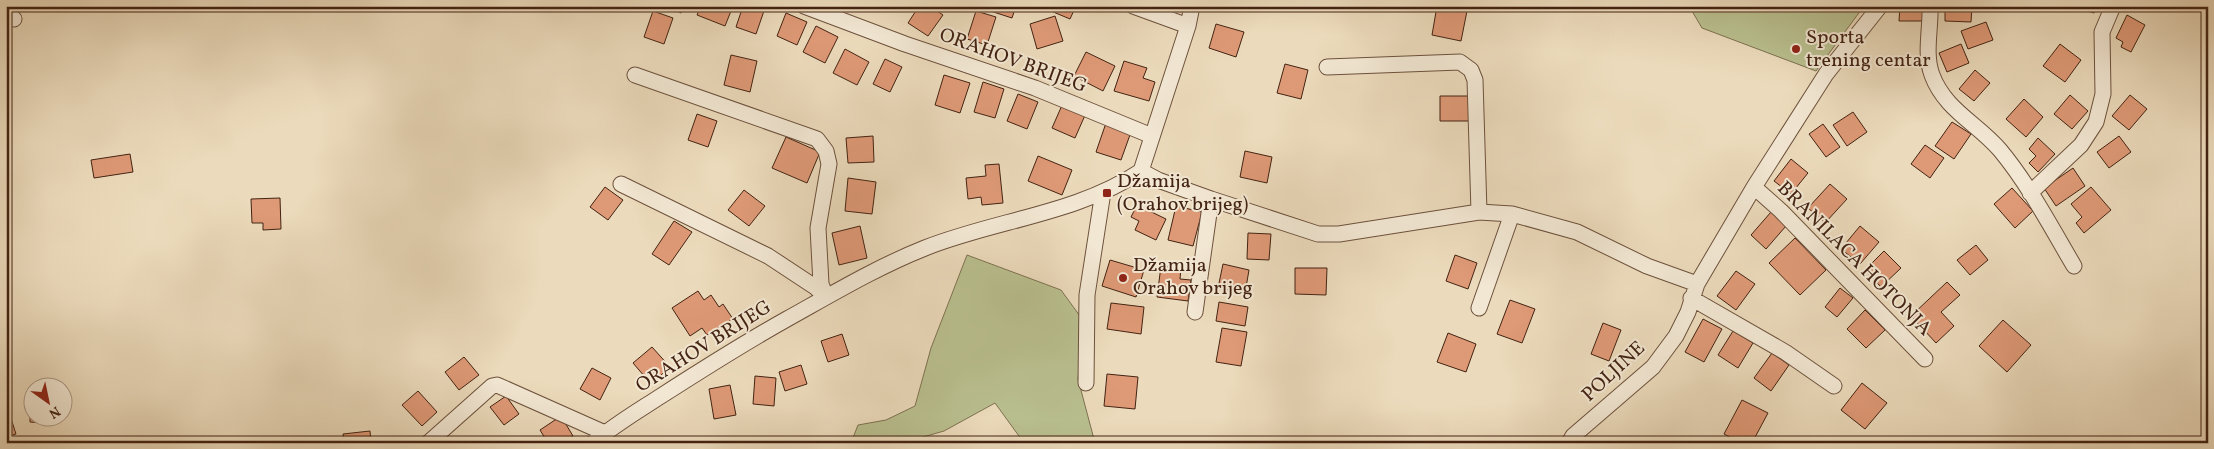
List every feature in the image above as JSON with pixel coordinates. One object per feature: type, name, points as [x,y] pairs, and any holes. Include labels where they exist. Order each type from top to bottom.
[{"type":"street","name":"ORAHOV BRIJEG","points":[[804,6],[905,44],[1035,88],[1152,136]]},
{"type":"street","points":[[1133,6],[1188,26]]},
{"type":"street","points":[[1192,6],[1188,26],[1141,171],[1158,180],[1318,234],[1339,234],[1479,212],[1512,214],[1577,232],[1694,291],[1834,386]]},
{"type":"street","name":"BRANILACA HOTONJA","points":[[1694,291],[1754,187],[1826,74],[1880,6]]},
{"type":"street","points":[[1930,6],[1929,54],[1932,74],[1942,93],[1955,111],[1975,125],[2000,150],[2030,193],[2074,266]]},
{"type":"street","points":[[2030,193],[2081,145],[2096,122],[2104,94],[2102,32],[2112,6]]},
{"type":"street","points":[[1327,67],[1460,62],[1471,70],[1474,80],[1479,212]]},
{"type":"street","points":[[635,75],[817,140],[826,151],[829,164],[818,228],[821,284],[826,297]]},
{"type":"street","name":"ORAHOV BRIJEG","points":[[428,443],[492,386],[497,385],[599,438],[745,343],[826,297],[925,248],[1103,192],[1124,183],[1141,171]]},
{"type":"street","points":[[621,184],[768,256],[815,287],[826,297]]},
{"type":"street","name":"BRANILACA HOTONJA","points":[[1754,187],[1781,211],[1925,359]]},
{"type":"street","points":[[1086,383],[1087,295],[1103,192]]},
{"type":"street","points":[[1195,312],[1212,199]]},
{"type":"street","points":[[1479,308],[1512,214]]},
{"type":"street","name":"POLJINE","points":[[1569,443],[1573,436],[1653,367],[1676,336],[1688,312],[1694,291]]},
{"type":"green space","name":"Sporta trening centar","points":[[1689,6],[1864,6],[1816,71],[1702,28]]},
{"type":"green space","points":[[967,255],[1061,290],[1085,323],[1078,379],[1095,443],[1024,443],[995,403],[944,431],[902,443],[851,443],[858,425],[886,420],[915,406],[931,348]]},
{"type":"building","points":[[667,6],[684,6],[681,13]]},
{"type":"building","points":[[701,6],[733,6],[725,26],[697,15]]},
{"type":"building","points":[[743,6],[765,8],[756,34],[736,27]]},
{"type":"building","points":[[863,6],[874,6],[869,12]]},
{"type":"building","points":[[919,6],[930,6],[943,15],[928,36],[908,23]]},
{"type":"building","points":[[975,6],[1016,6],[1012,18]]},
{"type":"building","points":[[1053,6],[1076,6],[1070,19],[1051,11]]},
{"type":"building","points":[[1437,6],[1467,11],[1461,41],[1432,35]]},
{"type":"building","points":[[1900,6],[1926,6],[1925,21],[1899,21]]},
{"type":"building","points":[[1945,6],[1972,6],[1971,22],[1945,21]]},
{"type":"building","points":[[2070,6],[2096,6],[2094,13]]},
{"type":"building","points":[[653,11],[673,18],[664,44],[644,37]]},
{"type":"building","points":[[976,11],[996,17],[987,45],[967,39]]},
{"type":"building","points":[[786,13],[807,22],[797,45],[777,36]]},
{"type":"building","points":[[2127,15],[2145,25],[2131,52],[2121,47],[2123,42],[2116,38]]},
{"type":"building","points":[[1055,16],[1063,41],[1037,49],[1030,24]]},
{"type":"building","points":[[1986,22],[1993,40],[1968,49],[1961,31]]},
{"type":"building","points":[[1216,24],[1244,32],[1236,57],[1209,48]]},
{"type":"building","points":[[816,26],[838,37],[825,63],[803,52]]},
{"type":"building","points":[[1961,44],[1969,63],[1947,72],[1939,53]]},
{"type":"building","points":[[2060,44],[2081,60],[2065,82],[2043,66]]},
{"type":"building","points":[[845,49],[869,62],[857,85],[833,73]]},
{"type":"building","points":[[1086,52],[1115,66],[1103,91],[1074,76]]},
{"type":"building","points":[[731,55],[757,61],[750,92],[724,85]]},
{"type":"building","points":[[885,59],[902,67],[890,92],[873,84]]},
{"type":"building","points":[[1124,61],[1147,68],[1143,78],[1155,82],[1149,101],[1114,91]]},
{"type":"building","points":[[1285,64],[1308,70],[1301,99],[1277,93]]},
{"type":"building","points":[[1975,70],[1990,83],[1974,101],[1959,89]]},
{"type":"building","points":[[944,75],[970,83],[960,113],[935,105]]},
{"type":"building","points":[[983,82],[1004,89],[995,118],[974,112]]},
{"type":"building","points":[[1018,94],[1038,102],[1027,129],[1007,121]]},
{"type":"building","points":[[2070,95],[2088,111],[2072,129],[2054,114]]},
{"type":"building","points":[[2130,95],[2147,109],[2129,130],[2112,116]]},
{"type":"building","points":[[1440,96],[1470,96],[1470,121],[1440,121]]},
{"type":"building","points":[[2024,99],[2043,117],[2026,137],[2006,119]]},
{"type":"building","points":[[1063,103],[1086,113],[1075,138],[1052,128]]},
{"type":"building","points":[[1853,112],[1867,132],[1847,146],[1833,125]]},
{"type":"building","points":[[697,114],[717,121],[708,147],[688,140]]},
{"type":"building","points":[[1952,122],[1971,134],[1954,159],[1935,146]]},
{"type":"building","points":[[1106,123],[1131,132],[1121,160],[1096,152]]},
{"type":"building","points":[[1823,124],[1840,147],[1826,157],[1809,134]]},
{"type":"building","points":[[873,136],[874,162],[848,163],[846,138]]},
{"type":"building","points":[[2119,136],[2131,152],[2109,168],[2097,152]]},
{"type":"building","points":[[786,137],[820,152],[807,183],[772,168]]},
{"type":"building","points":[[2038,138],[2055,154],[2038,172],[2029,163],[2036,156],[2029,149]]},
{"type":"building","points":[[1925,145],[1944,158],[1930,178],[1911,164]]},
{"type":"building","points":[[1245,151],[1272,157],[1267,183],[1240,177]]},
{"type":"building","points":[[130,154],[133,172],[94,178],[91,160]]},
{"type":"building","points":[[1038,156],[1072,170],[1062,195],[1028,181]]},
{"type":"building","points":[[1791,159],[1808,173],[1791,194],[1774,181]]},
{"type":"building","points":[[999,164],[1003,203],[982,205],[981,197],[968,199],[966,178],[986,176],[985,165]]},
{"type":"building","points":[[2073,168],[2085,186],[2056,206],[2044,188]]},
{"type":"building","points":[[848,178],[876,182],[872,214],[845,211]]},
{"type":"building","points":[[1830,184],[1847,199],[1825,223],[1808,208]]},
{"type":"building","points":[[605,187],[623,200],[608,220],[590,207]]},
{"type":"building","points":[[2091,187],[2111,210],[2084,233],[2076,223],[2082,217],[2071,204]]},
{"type":"building","points":[[2012,188],[2033,211],[2015,228],[1994,204]]},
{"type":"building","points":[[744,190],[765,206],[749,226],[728,210]]},
{"type":"building","points":[[280,198],[281,229],[263,230],[263,223],[252,223],[251,199]]},
{"type":"building","points":[[1137,205],[1166,219],[1156,240],[1135,230],[1139,221],[1131,217]]},
{"type":"building","points":[[1176,206],[1202,212],[1193,246],[1168,240]]},
{"type":"building","points":[[1771,212],[1786,226],[1766,249],[1751,235]]},
{"type":"building","points":[[674,221],[692,232],[669,265],[652,254]]},
{"type":"building","points":[[860,226],[867,258],[839,265],[832,233]]},
{"type":"building","points":[[1860,226],[1879,242],[1860,264],[1841,249]]},
{"type":"building","points":[[1248,233],[1271,234],[1269,260],[1247,259]]},
{"type":"building","points":[[1795,238],[1826,270],[1800,295],[1769,263]]},
{"type":"building","points":[[1976,245],[1988,260],[1970,275],[1957,260]]},
{"type":"building","points":[[1884,251],[1901,268],[1881,287],[1865,270]]},
{"type":"building","points":[[1455,255],[1477,263],[1468,289],[1446,281]]},
{"type":"building","name":"Džamija Orahov brijeg","points":[[1110,260],[1144,270],[1136,297],[1102,286]]},
{"type":"building","points":[[1223,264],[1249,270],[1245,293],[1218,288]]},
{"type":"building","points":[[1161,266],[1181,268],[1180,279],[1191,280],[1188,301],[1157,297]]},
{"type":"building","points":[[1295,268],[1327,268],[1326,295],[1295,294]]},
{"type":"building","points":[[1736,271],[1755,284],[1736,310],[1717,296]]},
{"type":"building","points":[[1947,282],[1960,295],[1941,312],[1954,326],[1936,343],[1911,316]]},
{"type":"building","points":[[1840,288],[1853,298],[1837,317],[1825,307]]},
{"type":"building","points":[[698,291],[704,300],[711,295],[719,307],[723,304],[733,319],[707,335],[702,328],[690,336],[672,308]]},
{"type":"building","points":[[1510,300],[1535,309],[1522,343],[1497,334]]},
{"type":"building","points":[[1219,302],[1248,307],[1245,326],[1216,321]]},
{"type":"building","points":[[1111,303],[1144,307],[1141,334],[1107,329]]},
{"type":"building","points":[[1865,310],[1885,330],[1866,348],[1847,329]]},
{"type":"building","points":[[1703,319],[1722,329],[1704,362],[1685,352]]},
{"type":"building","points":[[2003,320],[2031,345],[2007,372],[1979,346]]},
{"type":"building","points":[[1603,323],[1621,330],[1609,361],[1591,354]]},
{"type":"building","points":[[1222,328],[1247,332],[1241,366],[1216,362]]},
{"type":"building","points":[[1733,331],[1753,343],[1738,368],[1718,355]]},
{"type":"building","points":[[1448,333],[1476,344],[1466,372],[1437,362]]},
{"type":"building","points":[[842,334],[849,355],[828,362],[821,341]]},
{"type":"building","points":[[652,347],[670,367],[651,384],[633,363]]},
{"type":"building","points":[[1772,353],[1789,365],[1771,391],[1754,378]]},
{"type":"building","points":[[464,357],[479,375],[459,390],[445,372]]},
{"type":"building","points":[[801,365],[807,384],[785,391],[779,372]]},
{"type":"building","points":[[592,368],[611,378],[600,400],[580,389]]},
{"type":"building","points":[[1107,374],[1138,377],[1135,409],[1104,406]]},
{"type":"building","points":[[755,376],[776,378],[774,406],[753,404]]},
{"type":"building","points":[[1862,383],[1887,403],[1865,429],[1841,410]]},
{"type":"building","points":[[730,385],[736,415],[714,419],[709,389]]},
{"type":"building","points":[[418,391],[437,412],[422,426],[402,405]]},
{"type":"building","points":[[506,396],[519,414],[504,425],[490,407]]},
{"type":"building","points":[[1742,400],[1768,413],[1752,443],[1741,443],[1724,434]]},
{"type":"building","points":[[6,403],[16,434],[6,437]]},
{"type":"building","points":[[561,416],[573,436],[563,443],[548,443],[540,430]]},
{"type":"building","points":[[370,431],[371,443],[344,443],[343,434]]},
{"type":"place","name":"Sporta trening centar","points":[[1796,49]]},
{"type":"place","name":"Džamija (Orahov brijeg)","points":[[1107,193]]},
{"type":"place","name":"Džamija Orahov brijeg","points":[[1123,278]]}]
